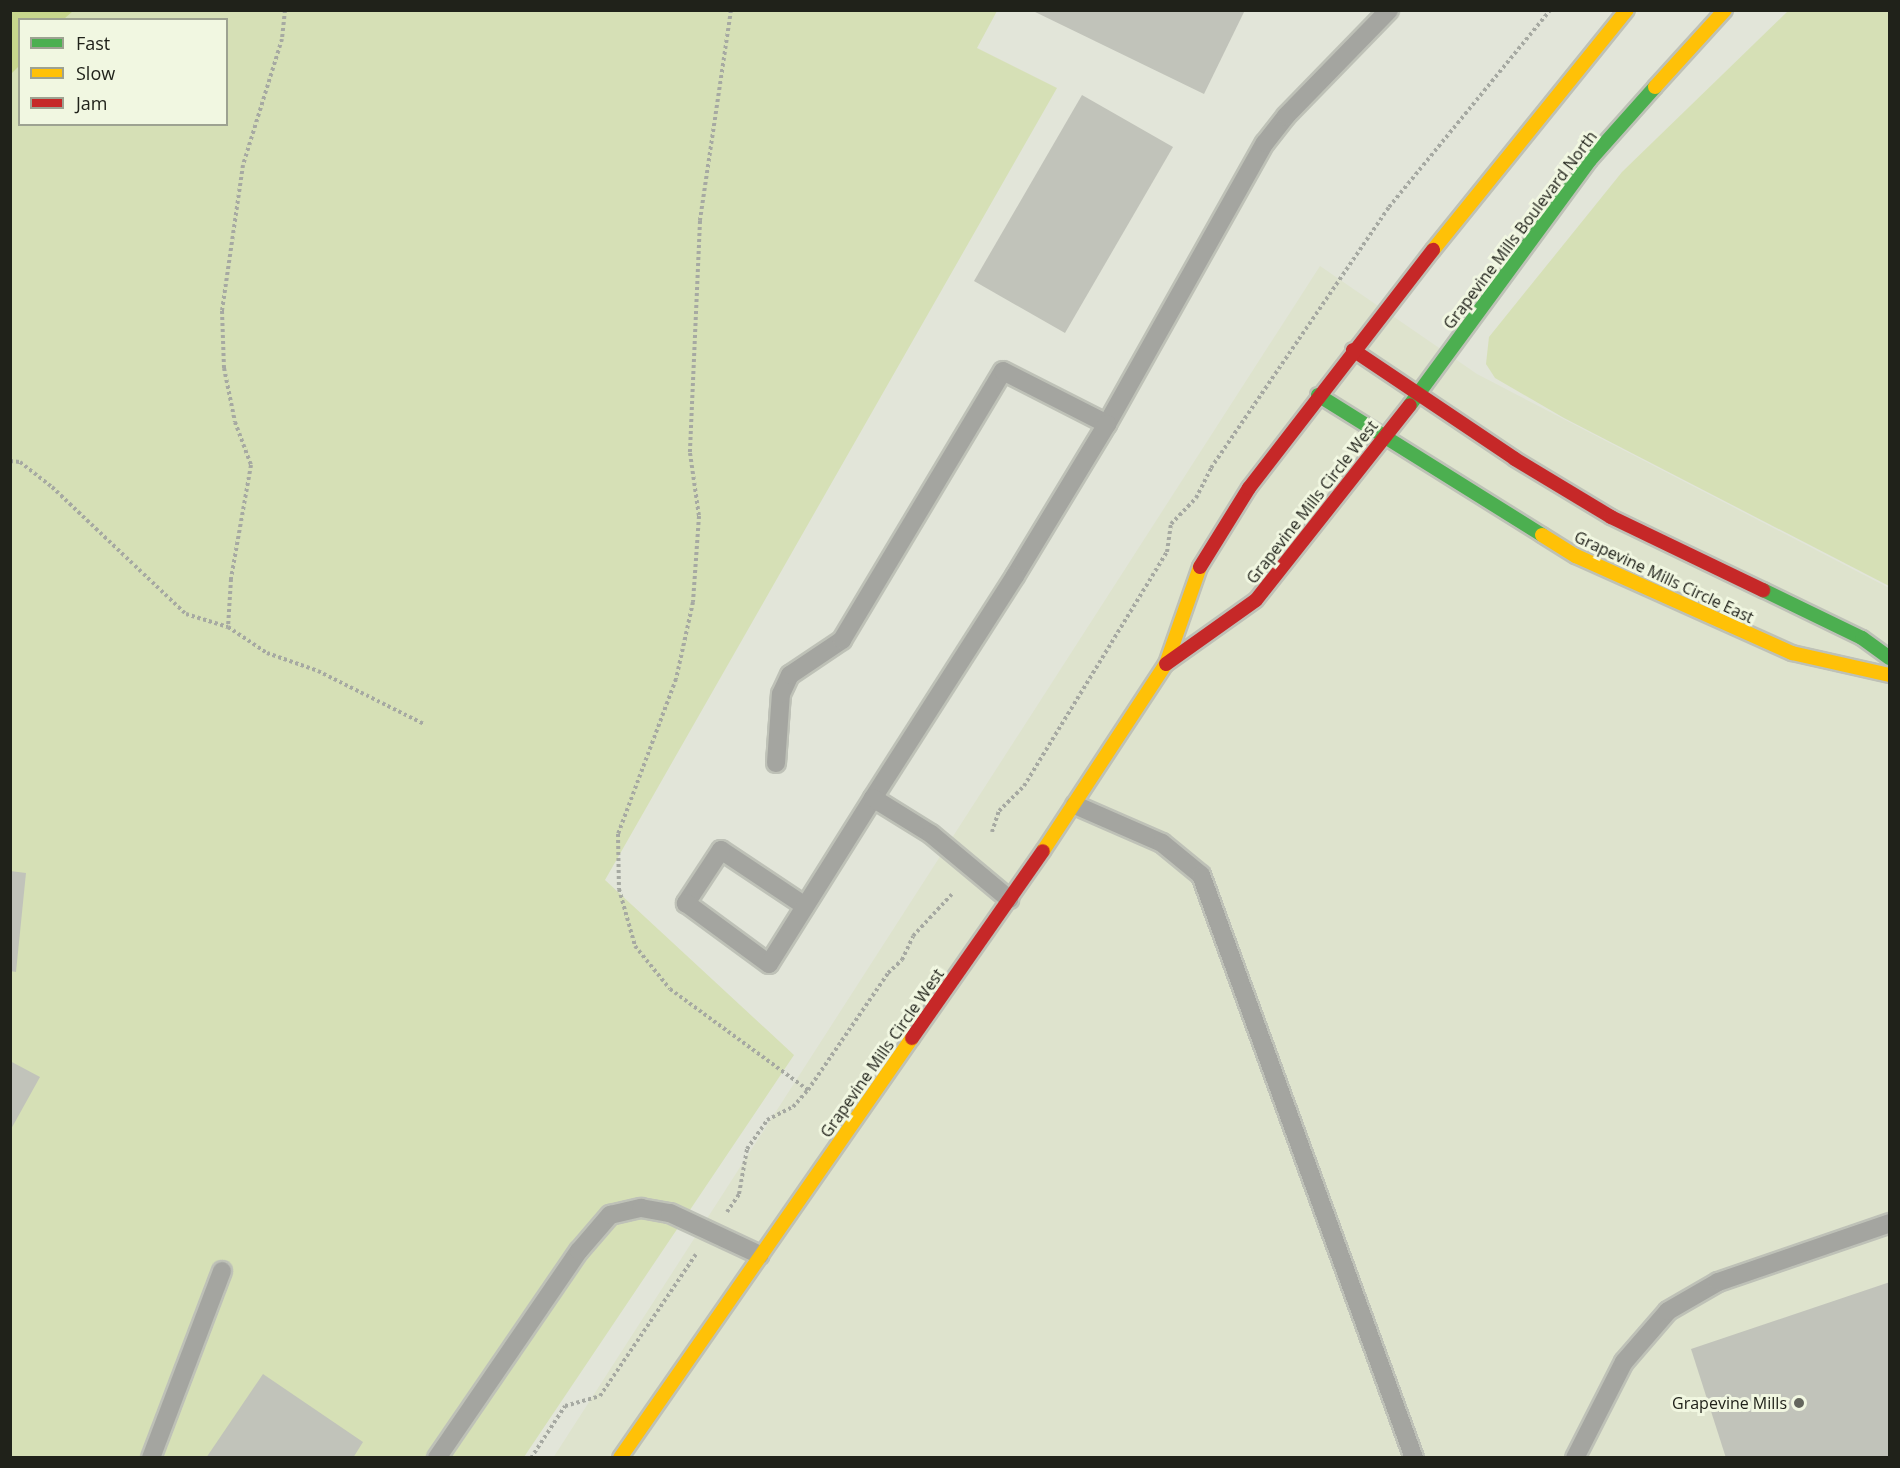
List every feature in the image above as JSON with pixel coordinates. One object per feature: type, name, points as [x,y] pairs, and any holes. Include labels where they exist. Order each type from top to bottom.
[{"type":"street","points":[[1353,350],[1627,10]]},
{"type":"street","name":"Grapevine Mills Boulevard North","points":[[1418,394],[1590,160],[1725,10]]},
{"type":"street","name":"Grapevine Mills Circle East","points":[[1353,350],[1611,517],[1862,638],[1890,658]]},
{"type":"street","name":"Grapevine Mills Circle West","points":[[620,1458],[1075,805],[1166,664],[1199,569],[1249,488],[1353,350]]},
{"type":"street","name":"Grapevine Mills Circle West","points":[[1166,664],[1256,600],[1418,394]]},
{"type":"street","name":"Grapevine Mills Circle East","points":[[1318,395],[1382,438],[1576,556],[1655,595],[1792,653],[1823,663],[1890,675]]},
{"type":"lane","points":[[805,906],[721,850],[686,903],[770,964],[1015,576],[1107,424],[1265,143],[1286,116],[1389,10]]},
{"type":"lane","points":[[776,763],[782,694],[790,675],[842,640],[1003,371],[1107,424]]},
{"type":"lane","points":[[873,798],[931,834],[1009,899]]},
{"type":"lane","points":[[1075,805],[1162,843],[1201,875],[1414,1458]]},
{"type":"lane","points":[[437,1458],[579,1251],[610,1215],[641,1208],[670,1213],[760,1255]]},
{"type":"lane","points":[[1575,1458],[1624,1362],[1668,1311],[1718,1282],[1890,1223]]},
{"type":"lane","points":[[151,1458],[222,1271]]},
{"type":"path","points":[[228,627],[231,579],[251,465],[235,422],[224,368],[222,310],[243,165],[282,39],[285,10]]},
{"type":"path","points":[[731,10],[700,221],[690,453],[699,516],[693,602],[676,679],[618,834],[619,890],[635,946],[670,989],[808,1090]]},
{"type":"path","points":[[10,461],[20,462],[52,487],[186,614],[228,627],[267,653],[318,671],[424,724]]},
{"type":"path","points":[[531,1458],[565,1406],[600,1396],[739,1194],[747,1149],[767,1120],[793,1107],[808,1090],[888,973],[902,960],[913,936],[952,894]]},
{"type":"shaded area","points":[[11,10],[73,11],[65,18],[18,18],[18,67],[11,74]]},
{"type":"shaded area","points":[[10,11],[997,11],[977,48],[1057,88],[605,880],[794,1055],[524,1457],[11,1457]]},
{"type":"shaded area","points":[[1788,11],[1889,11],[1889,586],[1564,418],[1495,378],[1486,364],[1489,337],[1622,172]]},
{"type":"shaded area","points":[[1320,266],[1477,374],[1889,588],[1889,1457],[553,1458]]},
{"type":"building","points":[[1031,10],[1245,10],[1204,94]]},
{"type":"building","points":[[1082,95],[1173,147],[1065,333],[974,281]]},
{"type":"building","points":[[10,871],[26,873],[16,972],[10,971]]},
{"type":"building","points":[[10,1061],[40,1077],[10,1131]]},
{"type":"building","name":"Grapevine Mills","points":[[1890,1282],[1890,1458],[1726,1458],[1691,1349]]},
{"type":"building","points":[[263,1374],[363,1442],[353,1458],[206,1458]]},
{"type":"traffic: fast","points":[[1410,405],[1590,160],[1655,87]]},
{"type":"traffic: fast","points":[[1318,395],[1542,535]]},
{"type":"traffic: fast","points":[[1763,590],[1862,638],[1890,658]]},
{"type":"traffic: slow","points":[[1433,250],[1627,10]]},
{"type":"traffic: slow","points":[[1655,87],[1725,10]]},
{"type":"traffic: slow","points":[[1542,535],[1576,556],[1792,653],[1890,675]]},
{"type":"traffic: slow","points":[[1043,851],[1166,664],[1200,567]]},
{"type":"traffic: slow","points":[[620,1458],[912,1038]]},
{"type":"traffic: jam","points":[[1200,567],[1249,488],[1433,250]]},
{"type":"traffic: jam","points":[[1353,350],[1515,459],[1611,517],[1763,590]]},
{"type":"traffic: jam","points":[[1166,664],[1256,600],[1410,405]]},
{"type":"traffic: jam","points":[[912,1038],[1043,851]]},
{"type":"place","name":"Grapevine Mills","points":[[1799,1403]]}]
